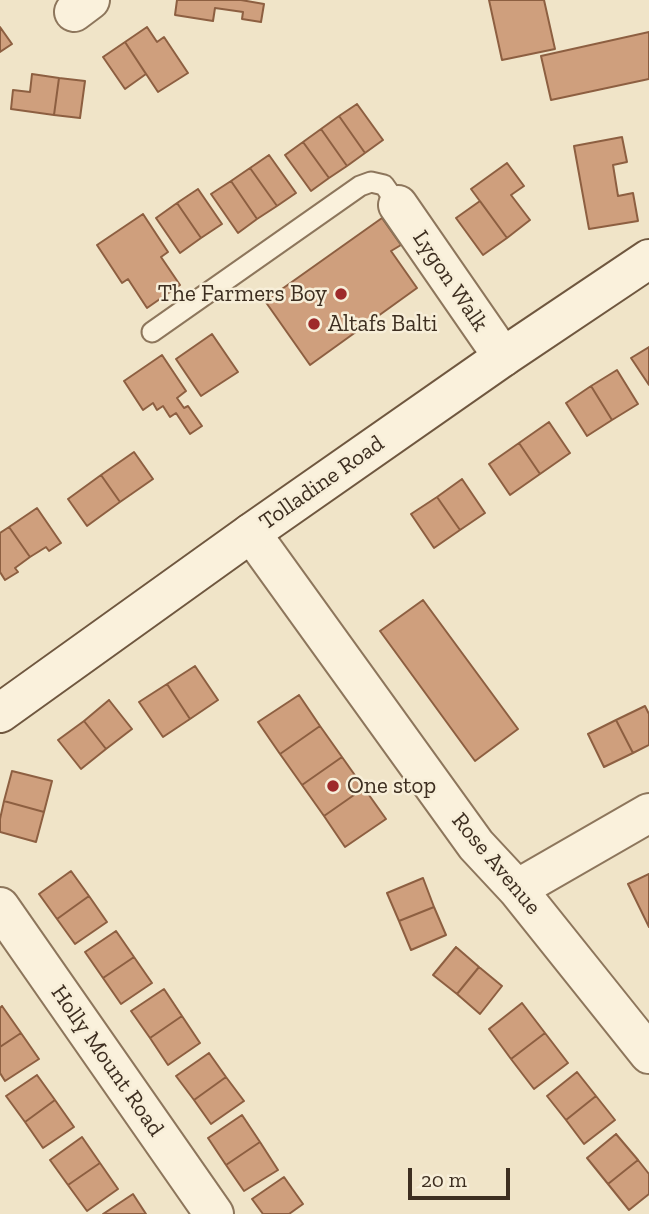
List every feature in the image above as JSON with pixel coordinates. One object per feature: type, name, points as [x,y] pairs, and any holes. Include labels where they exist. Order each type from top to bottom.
[{"type":"street","name":"Lygon Walk","points":[[398,205],[503,358]]},
{"type":"street","name":"Tolladine Road","points":[[0,713],[251,533],[649,259]]},
{"type":"street","name":"Rose Avenue","points":[[251,533],[476,845],[517,889],[649,1054]]},
{"type":"street","points":[[517,889],[649,813]]},
{"type":"street","name":"Holly Mount Road","points":[[0,907],[214,1214]]},
{"type":"lane","points":[[152,332],[360,186],[371,182],[384,186],[398,205]]},
{"type":"building","points":[[177,0],[241,0],[264,4],[261,22],[242,19],[243,12],[215,8],[213,21],[175,15]]},
{"type":"building","points":[[489,0],[544,0],[555,49],[502,60]]},
{"type":"building","points":[[0,27],[12,44],[0,52]]},
{"type":"building","points":[[147,27],[157,42],[164,37],[188,73],[158,92],[125,42]]},
{"type":"building","points":[[649,32],[649,79],[551,100],[541,56]]},
{"type":"building","points":[[125,42],[146,74],[125,89],[103,57]]},
{"type":"building","points":[[32,74],[59,78],[54,115],[11,109],[13,90],[30,92]]},
{"type":"building","points":[[59,78],[85,81],[80,118],[54,115]]},
{"type":"building","points":[[357,104],[383,140],[365,153],[339,116]]},
{"type":"building","points":[[339,116],[365,153],[347,166],[321,129]]},
{"type":"building","points":[[321,129],[347,166],[329,178],[303,142]]},
{"type":"building","points":[[622,137],[627,162],[613,165],[618,196],[633,193],[638,221],[589,229],[574,146]]},
{"type":"building","points":[[303,142],[329,178],[311,191],[285,155]]},
{"type":"building","points":[[269,155],[296,193],[277,206],[250,168]]},
{"type":"building","points":[[507,163],[524,186],[511,195],[530,220],[507,238],[471,189]]},
{"type":"building","points":[[250,168],[277,206],[257,219],[231,181]]},
{"type":"building","points":[[231,181],[257,219],[238,233],[211,194]]},
{"type":"building","points":[[198,189],[222,224],[201,238],[177,203]]},
{"type":"building","points":[[480,201],[507,238],[483,255],[456,218]]},
{"type":"building","points":[[177,203],[201,238],[180,253],[156,218]]},
{"type":"building","points":[[143,214],[168,252],[161,257],[180,285],[147,308],[128,279],[122,283],[97,245]]},
{"type":"building","name":"The Farmers Boy","points":[[382,218],[401,245],[391,251],[417,288],[310,365],[265,301]]},
{"type":"building","points":[[212,334],[238,372],[201,396],[176,359]]},
{"type":"building","points":[[649,347],[649,385],[631,358]]},
{"type":"building","points":[[162,355],[186,391],[177,398],[184,408],[188,406],[202,426],[190,434],[176,413],[170,417],[163,406],[157,410],[153,403],[143,410],[124,381]]},
{"type":"building","points":[[617,370],[638,404],[612,420],[591,386]]},
{"type":"building","points":[[591,386],[612,420],[587,436],[566,403]]},
{"type":"building","points":[[549,422],[570,453],[540,474],[519,443]]},
{"type":"building","points":[[519,443],[540,474],[510,495],[489,464]]},
{"type":"building","points":[[134,452],[153,479],[120,502],[101,475]]},
{"type":"building","points":[[101,475],[120,502],[87,526],[68,499]]},
{"type":"building","points":[[462,479],[485,513],[460,530],[437,497]]},
{"type":"building","points":[[437,497],[460,530],[434,548],[411,514]]},
{"type":"building","points":[[37,508],[61,543],[49,551],[46,547],[30,557],[9,527]]},
{"type":"building","points":[[9,527],[30,557],[15,568],[18,572],[5,580],[0,572],[0,533]]},
{"type":"building","points":[[423,600],[518,729],[475,761],[380,631]]},
{"type":"building","points":[[195,666],[218,700],[190,719],[167,684]]},
{"type":"building","points":[[167,684],[190,719],[163,737],[139,702]]},
{"type":"building","points":[[299,695],[320,726],[280,754],[258,722]]},
{"type":"building","points":[[109,700],[132,729],[106,749],[84,721]]},
{"type":"building","points":[[645,706],[649,714],[649,745],[633,753],[616,720]]},
{"type":"building","points":[[616,720],[633,753],[604,767],[588,734]]},
{"type":"building","points":[[84,721],[106,749],[81,769],[58,740]]},
{"type":"building","points":[[320,726],[342,757],[302,785],[280,754]]},
{"type":"building","name":"One stop","points":[[342,757],[364,788],[324,816],[302,785]]},
{"type":"building","points":[[12,771],[52,781],[44,812],[4,801]]},
{"type":"building","points":[[364,788],[386,819],[345,847],[324,816]]},
{"type":"building","points":[[4,801],[44,812],[36,842],[0,832]]},
{"type":"building","points":[[71,871],[89,896],[57,919],[39,894]]},
{"type":"building","points":[[649,874],[649,927],[628,884]]},
{"type":"building","points":[[423,878],[434,907],[399,921],[387,893]]},
{"type":"building","points":[[89,896],[107,922],[75,944],[57,919]]},
{"type":"building","points":[[434,907],[446,935],[411,950],[399,921]]},
{"type":"building","points":[[116,931],[134,957],[103,978],[85,952]]},
{"type":"building","points":[[456,947],[479,967],[457,994],[433,975]]},
{"type":"building","points":[[134,957],[152,983],[121,1004],[103,978]]},
{"type":"building","points":[[479,967],[502,986],[480,1014],[457,994]]},
{"type":"building","points":[[164,989],[182,1016],[150,1038],[131,1011]]},
{"type":"building","points":[[522,1003],[545,1033],[511,1059],[489,1029]]},
{"type":"building","points":[[2,1006],[21,1033],[0,1047],[0,1008]]},
{"type":"building","points":[[182,1016],[200,1043],[168,1065],[150,1038]]},
{"type":"building","points":[[21,1033],[39,1059],[5,1081],[0,1073],[0,1047]]},
{"type":"building","points":[[545,1033],[568,1063],[534,1089],[511,1059]]},
{"type":"building","points":[[209,1053],[226,1077],[194,1100],[176,1076]]},
{"type":"building","points":[[577,1072],[596,1096],[566,1120],[547,1096]]},
{"type":"building","points":[[37,1075],[55,1100],[25,1122],[6,1096]]},
{"type":"building","points":[[226,1077],[244,1101],[211,1124],[194,1100]]},
{"type":"building","points":[[596,1096],[615,1120],[584,1144],[566,1120]]},
{"type":"building","points":[[55,1100],[74,1127],[43,1148],[25,1122]]},
{"type":"building","points":[[242,1115],[260,1142],[226,1165],[208,1138]]},
{"type":"building","points":[[616,1134],[638,1160],[608,1184],[587,1158]]},
{"type":"building","points":[[82,1137],[100,1163],[68,1185],[50,1160]]},
{"type":"building","points":[[260,1142],[278,1170],[244,1191],[226,1165]]},
{"type":"building","points":[[638,1160],[649,1174],[649,1194],[629,1210],[608,1184]]},
{"type":"building","points":[[100,1163],[118,1189],[87,1211],[68,1185]]},
{"type":"building","points":[[284,1177],[303,1204],[289,1214],[263,1214],[252,1199]]},
{"type":"building","points":[[133,1194],[146,1214],[103,1214]]},
{"type":"place","name":"The Farmers Boy","points":[[341,294]]},
{"type":"place","name":"Altafs Balti","points":[[314,324]]},
{"type":"place","name":"One stop","points":[[333,786]]}]
